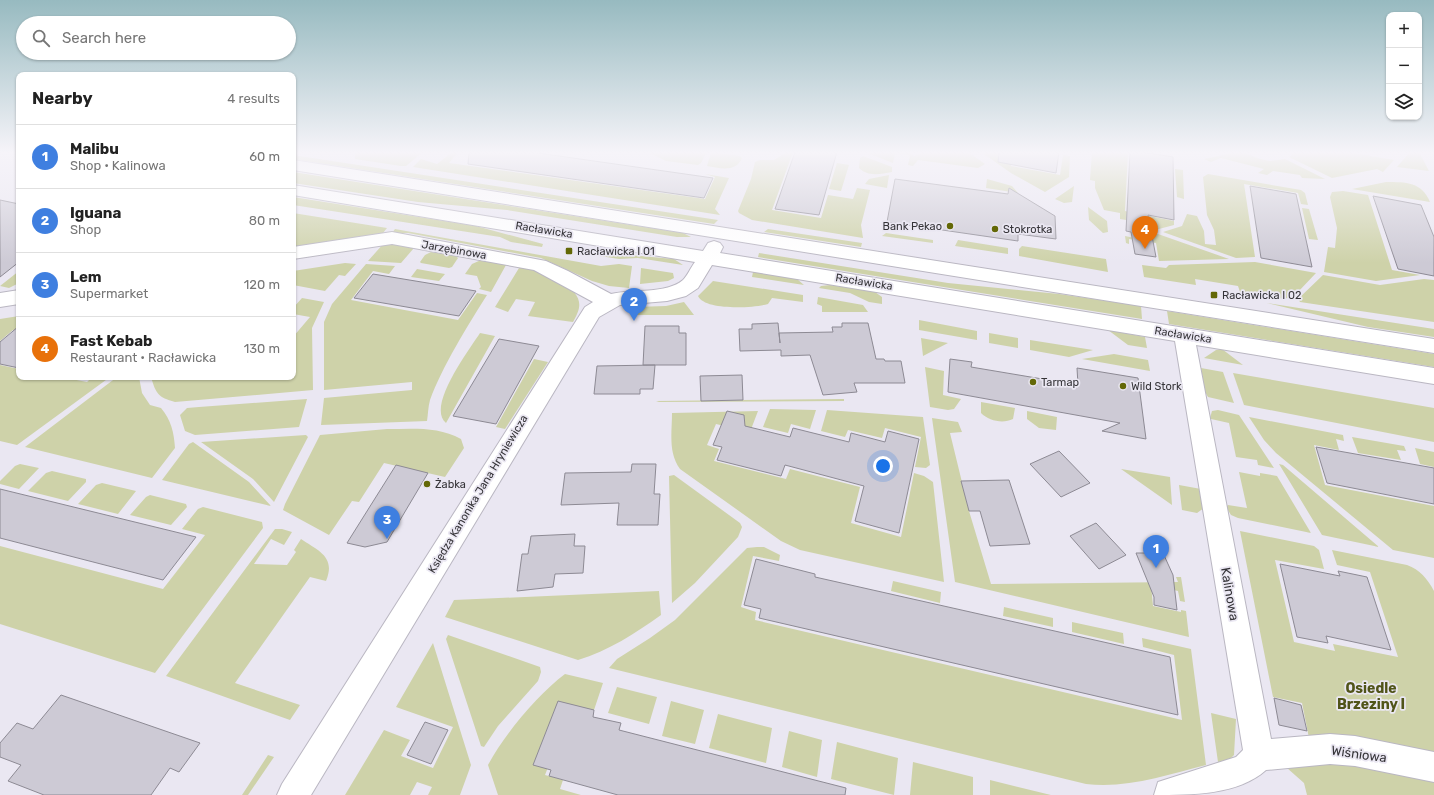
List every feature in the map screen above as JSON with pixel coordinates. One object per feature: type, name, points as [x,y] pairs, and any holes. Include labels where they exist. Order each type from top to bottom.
[{"type":"street","points":[[444,189],[1434,346]]},
{"type":"street","name":"Racławicka","points":[[296,190],[1434,376]]},
{"type":"street","name":"Księdza Kanonika Jana Hryniewicza","points":[[293,795],[592,312],[607,301],[624,297],[673,293],[689,285],[698,270],[710,257],[720,233]]},
{"type":"street","name":"Jarzębinowa","points":[[296,253],[392,238],[539,265],[561,275],[607,301]]},
{"type":"street","points":[[0,300],[16,297]]},
{"type":"street","name":"Kalinowa","points":[[1184,336],[1259,755]]},
{"type":"street","name":"Wiśniowa","points":[[1259,755],[1336,750],[1355,751],[1434,767]]},
{"type":"street","points":[[1169,793],[1215,780],[1246,769],[1259,755]]},
{"type":"green space","points":[[333,189],[402,189],[683,233],[691,237],[677,237],[507,210],[418,202]]},
{"type":"green space","points":[[488,189],[516,189],[718,220],[714,224]]},
{"type":"green space","points":[[554,189],[635,189],[705,199],[710,189],[724,189],[715,209],[720,215]]},
{"type":"green space","points":[[747,189],[780,189],[772,210],[821,218],[828,195],[853,199],[857,189],[870,190],[861,225],[863,238],[752,220],[738,211]]},
{"type":"green space","points":[[830,189],[842,189],[841,191]]},
{"type":"green space","points":[[993,189],[1015,189],[1018,193]]},
{"type":"green space","points":[[1040,189],[1050,189],[1045,192]]},
{"type":"green space","points":[[1069,189],[1074,189],[1072,202],[1064,203],[1055,199]]},
{"type":"green space","points":[[1095,189],[1126,189],[1125,211],[1174,221],[1174,225],[1140,234],[1139,222],[1120,219],[1120,213],[1104,210]]},
{"type":"green space","points":[[1176,189],[1184,189],[1184,199],[1177,197]]},
{"type":"green space","points":[[1204,189],[1245,189],[1255,257],[1236,258],[1163,232],[1182,226],[1187,214],[1197,216],[1204,231],[1205,244],[1216,245],[1214,230],[1207,215]]},
{"type":"green space","points":[[1275,189],[1301,190],[1305,193],[1308,205],[1301,204],[1298,193]]},
{"type":"green space","points":[[1353,189],[1422,189],[1427,195],[1430,202]]},
{"type":"green space","points":[[1343,191],[1368,195],[1392,270],[1420,275],[1376,281],[1324,272],[1328,247],[1335,248],[1337,228],[1330,197],[1332,192]]},
{"type":"green space","points":[[296,197],[476,226],[543,244],[542,247],[511,242],[500,237],[296,205]]},
{"type":"green space","points":[[1088,207],[1107,221],[1108,232],[1103,233],[1089,220]]},
{"type":"green space","points":[[1302,208],[1309,209],[1318,240],[1309,239]]},
{"type":"green space","points":[[296,213],[387,228],[383,233],[296,247]]},
{"type":"green space","points":[[395,229],[601,266],[619,264],[632,266],[629,288],[609,286],[592,281],[541,258],[408,233],[392,233]]},
{"type":"green space","points":[[768,229],[862,243],[861,247],[764,232]]},
{"type":"green space","points":[[886,233],[933,240],[933,243],[882,236]]},
{"type":"green space","points":[[1158,234],[1229,259],[1159,261],[1156,243],[1129,239],[1129,244],[1126,243],[1125,236],[1140,239]]},
{"type":"green space","points":[[958,240],[1008,248],[1008,254],[955,246]]},
{"type":"green space","points":[[384,243],[414,248],[401,263],[368,261]]},
{"type":"green space","points":[[1022,246],[1106,259],[1108,272],[1019,256],[1019,249]]},
{"type":"green space","points":[[431,252],[456,256],[458,258],[452,267],[449,268],[420,262],[425,255]]},
{"type":"green space","points":[[596,252],[674,259],[683,265],[638,258],[619,259],[594,255]]},
{"type":"green space","points":[[759,253],[948,283],[1059,294],[1141,306],[1142,319],[758,257]]},
{"type":"green space","points":[[481,260],[506,265],[491,292],[479,289],[481,287],[477,276],[465,274],[472,264]]},
{"type":"green space","points":[[1255,262],[1316,273],[1298,292],[1285,299],[1240,292],[1238,286],[1195,279],[1196,285],[1144,277],[1142,265],[1166,268],[1169,265]]},
{"type":"green space","points":[[345,263],[356,264],[345,276],[339,275],[325,291],[296,286],[296,271]]},
{"type":"green space","points":[[366,264],[395,266],[389,274],[373,271],[351,300],[458,320],[477,293],[487,295],[441,374],[430,400],[427,421],[321,425],[324,398],[412,390],[412,382],[324,390],[324,322],[332,304]]},
{"type":"green space","points":[[523,267],[539,272],[574,292],[577,296],[579,307],[573,322],[528,316],[535,302],[516,299],[508,312],[495,307],[519,268]]},
{"type":"green space","points":[[641,268],[673,273],[674,278],[668,281],[640,284]]},
{"type":"green space","points":[[417,269],[445,274],[439,281],[411,277]]},
{"type":"green space","points":[[753,272],[797,279],[804,285],[752,277]]},
{"type":"green space","points":[[16,273],[16,284],[9,288],[0,286]]},
{"type":"green space","points":[[1323,275],[1380,285],[1424,279],[1434,280],[1434,322],[1300,302],[1298,299]]},
{"type":"green space","points":[[713,281],[803,295],[803,302],[772,298],[768,304],[752,307],[730,307],[710,304],[702,301],[698,296]]},
{"type":"green space","points":[[830,285],[875,292],[882,297],[882,304],[869,302],[850,293],[819,288],[821,286]]},
{"type":"green space","points":[[818,297],[863,305],[868,312],[822,312],[822,306],[817,304]]},
{"type":"green space","points":[[302,298],[324,302],[312,328],[313,390],[175,402],[161,396],[156,391],[152,380],[296,380],[296,333],[310,317],[296,315],[296,305]]},
{"type":"green space","points":[[684,302],[694,315],[635,315],[635,307],[666,306]]},
{"type":"green space","points":[[1267,303],[1434,329],[1434,337],[1368,327]]},
{"type":"green space","points":[[1167,311],[1434,354],[1434,367],[1169,324]]},
{"type":"green space","points":[[16,316],[16,330],[13,330],[0,341],[0,319]]},
{"type":"green space","points":[[919,320],[977,331],[977,340],[919,330]]},
{"type":"green space","points":[[1108,330],[1145,337],[1147,348],[1128,345]]},
{"type":"green space","points":[[480,333],[495,336],[446,423],[441,415],[441,405],[445,392],[451,378]]},
{"type":"green space","points":[[989,333],[1018,338],[1018,348],[989,343]]},
{"type":"green space","points":[[921,338],[948,343],[923,356]]},
{"type":"green space","points":[[1030,340],[1093,350],[1069,357],[1030,350]]},
{"type":"green space","points":[[1222,349],[1243,365],[1204,358],[1216,350]]},
{"type":"green space","points":[[1114,354],[1148,360],[1150,371],[1082,359]]},
{"type":"green space","points":[[534,359],[548,362],[505,429],[496,427]]},
{"type":"green space","points":[[0,365],[16,368],[16,380],[77,380],[87,382],[89,380],[106,380],[17,445],[0,441]]},
{"type":"green space","points":[[925,367],[944,371],[943,395],[961,399],[954,409],[948,410],[930,407]]},
{"type":"green space","points":[[1201,368],[1223,372],[1234,403],[1208,397],[1205,392]]},
{"type":"green space","points":[[1233,373],[1434,408],[1434,442],[1244,405]]},
{"type":"green space","points":[[113,380],[140,380],[142,393],[150,405],[161,408],[167,417],[174,437],[175,448],[152,478],[25,447]]},
{"type":"green space","points":[[307,399],[299,427],[195,435],[185,431],[180,415],[187,408]]},
{"type":"green space","points":[[844,399],[844,401],[656,401]]},
{"type":"green space","points":[[981,402],[1015,408],[1013,419],[1009,421],[996,421],[984,416],[981,413]]},
{"type":"green space","points":[[770,409],[816,410],[810,429],[791,424],[788,433],[763,427]]},
{"type":"green space","points":[[827,410],[923,417],[930,465],[926,468],[915,467],[921,437],[885,428],[882,438],[848,430],[845,437],[821,431]]},
{"type":"green space","points":[[1218,410],[1239,415],[1274,468],[1258,465],[1257,460],[1236,457],[1229,423],[1210,418],[1212,411]]},
{"type":"green space","points":[[758,411],[750,432],[716,424],[707,445],[719,449],[714,461],[786,479],[790,469],[860,487],[851,523],[901,537],[914,473],[924,476],[933,482],[944,582],[800,550],[781,541],[680,469],[676,463],[672,449],[672,413]]},
{"type":"green space","points":[[1027,411],[1057,417],[1056,430],[1039,428],[1027,419]]},
{"type":"green space","points":[[1249,417],[1343,435],[1344,441],[1336,439],[1339,450],[1314,445],[1325,485],[1434,506],[1434,558],[1393,550],[1276,453],[1264,440]]},
{"type":"green space","points":[[932,418],[958,422],[962,432],[950,433],[969,511],[991,584],[1178,582],[1176,577],[1181,577],[1185,602],[1180,601],[1178,591],[1151,585],[1153,606],[1181,612],[1181,610],[1186,611],[1189,637],[955,582]]},
{"type":"green space","points":[[387,429],[425,429],[443,432],[461,439],[464,448],[445,477],[384,463],[359,502],[352,501],[329,535],[283,510],[320,435]]},
{"type":"green space","points":[[306,435],[308,437],[274,502],[253,479],[201,442]]},
{"type":"green space","points":[[1352,437],[1404,446],[1406,451],[1397,450],[1401,460],[1358,453]]},
{"type":"green space","points":[[193,442],[249,482],[271,506],[162,480],[189,444]]},
{"type":"green space","points":[[1415,448],[1434,452],[1434,467],[1420,464]]},
{"type":"green space","points":[[20,464],[39,468],[19,489],[0,484],[0,481],[15,466]]},
{"type":"green space","points":[[1279,464],[1283,465],[1379,547],[1322,535]]},
{"type":"green space","points":[[1121,469],[1170,477],[1172,505]]},
{"type":"green space","points":[[52,471],[86,479],[86,482],[68,501],[28,491],[46,473]]},
{"type":"green space","points":[[1239,472],[1260,476],[1260,473],[1277,476],[1311,533],[1238,518],[1231,515],[1226,507],[1228,505],[1247,508]]},
{"type":"green space","points":[[674,475],[740,523],[742,527],[738,537],[695,583],[672,603],[669,476]]},
{"type":"green space","points":[[102,483],[136,491],[118,514],[78,504],[96,485]]},
{"type":"green space","points":[[1179,485],[1201,489],[1204,508],[1197,513],[1182,510]]},
{"type":"green space","points":[[150,495],[186,504],[187,507],[171,525],[130,515],[146,497]]},
{"type":"green space","points":[[203,507],[262,522],[263,528],[155,673],[0,624],[0,546],[163,589],[205,535],[182,529],[198,509]]},
{"type":"green space","points":[[275,529],[282,529],[292,532],[284,545],[271,539],[254,564],[287,565],[296,552],[294,550],[301,539],[314,547],[324,556],[329,566],[329,573],[326,581],[310,577],[235,683],[300,705],[290,720],[166,676]]},
{"type":"green space","points":[[1240,531],[1314,546],[1319,550],[1324,569],[1275,560],[1294,642],[1335,651],[1333,644],[1398,657],[1370,572],[1337,565],[1332,550],[1407,565],[1416,569],[1426,578],[1434,591],[1434,759],[1309,738],[1302,703],[1273,697]]},
{"type":"green space","points":[[764,547],[780,555],[779,561],[753,556],[741,607],[756,612],[755,620],[1182,720],[1174,655],[1143,647],[1142,638],[1191,649],[1206,765],[1131,783],[1116,785],[1086,784],[609,668],[617,659],[675,620],[747,548]]},
{"type":"green space","points":[[893,581],[941,592],[940,603],[891,591]]},
{"type":"green space","points":[[659,591],[661,615],[621,641],[600,652],[578,660],[445,617],[454,600]]},
{"type":"green space","points":[[1004,607],[1053,618],[1053,627],[1003,616]]},
{"type":"green space","points":[[1072,622],[1123,633],[1124,644],[1072,632]]},
{"type":"green space","points":[[448,635],[540,667],[541,672],[538,681],[498,726],[484,747],[481,746],[446,639]]},
{"type":"green space","points":[[433,643],[471,765],[460,795],[428,795],[432,787],[417,782],[410,795],[345,795],[384,730],[410,740],[401,756],[433,768],[453,727],[396,707]]},
{"type":"green space","points":[[565,674],[603,683],[594,710],[572,705],[545,775],[563,780],[560,789],[581,795],[498,795],[488,765],[512,728],[522,716],[544,692]]},
{"type":"green space","points":[[617,687],[657,697],[649,724],[608,713]]},
{"type":"green space","points":[[671,701],[704,710],[695,744],[662,736]]},
{"type":"green space","points":[[1211,713],[1236,719],[1234,755],[1229,760],[1218,762]]},
{"type":"green space","points":[[718,714],[772,728],[766,763],[709,748]]},
{"type":"green space","points":[[789,731],[822,740],[817,777],[782,767]]},
{"type":"green space","points":[[837,742],[898,758],[894,795],[831,779]]},
{"type":"green space","points":[[268,755],[274,757],[248,795],[242,795]]},
{"type":"green space","points":[[1328,759],[1434,778],[1434,795],[1307,795],[1304,783],[1287,768]]},
{"type":"green space","points":[[913,762],[973,777],[973,795],[910,795]]},
{"type":"green space","points":[[990,780],[1051,795],[990,795]]},
{"type":"building","points":[[642,189],[708,189],[704,198]]},
{"type":"building","points":[[782,189],[826,189],[819,215],[775,209]]},
{"type":"building","points":[[893,189],[971,189],[1008,194],[1009,189],[1011,189],[1055,216],[1056,239],[1018,234],[1018,241],[887,222]]},
{"type":"building","points":[[1128,189],[1174,189],[1174,220],[1148,215],[1156,257],[1135,254],[1131,232],[1126,231]]},
{"type":"building","points":[[1250,189],[1268,189],[1296,194],[1312,267],[1261,258]]},
{"type":"building","points":[[1373,196],[1421,205],[1434,237],[1434,276],[1398,269]]},
{"type":"building","points":[[0,200],[16,203],[16,264],[0,277]]},
{"type":"building","points":[[373,274],[476,291],[459,316],[354,298]]},
{"type":"building","points":[[778,323],[779,333],[833,332],[832,327],[842,327],[842,323],[868,323],[876,359],[884,359],[885,361],[901,361],[905,383],[854,383],[857,392],[823,395],[810,355],[781,356],[781,350],[740,351],[739,329],[752,329],[752,324]]},
{"type":"building","points":[[645,326],[679,326],[679,333],[686,333],[686,365],[643,365]]},
{"type":"building","points":[[16,329],[16,367],[0,364],[0,342]]},
{"type":"building","points":[[499,339],[539,346],[496,424],[453,416]]},
{"type":"building","points":[[950,359],[972,362],[971,367],[1078,385],[1077,368],[1138,378],[1146,439],[1102,431],[1120,423],[948,392]]},
{"type":"building","points":[[655,365],[653,389],[640,389],[640,394],[594,394],[597,366]]},
{"type":"building","points":[[742,375],[743,400],[701,401],[700,376]]},
{"type":"building","points":[[727,411],[744,415],[745,426],[790,437],[793,428],[849,442],[851,433],[885,442],[888,431],[919,439],[899,533],[855,521],[864,486],[785,465],[781,476],[717,460],[722,447],[713,445]]},
{"type":"building","points":[[1316,447],[1434,468],[1434,504],[1327,483]]},
{"type":"building","points":[[1059,451],[1090,483],[1061,497],[1030,464]]},
{"type":"building","points":[[632,464],[656,464],[654,494],[660,494],[658,525],[617,525],[619,503],[561,505],[565,473],[631,472]]},
{"type":"building","points":[[396,465],[428,473],[387,542],[365,547],[347,543]]},
{"type":"building","points":[[1009,480],[1030,544],[990,546],[980,511],[969,511],[961,481]]},
{"type":"building","points":[[0,489],[196,537],[163,580],[0,538]]},
{"type":"building","points":[[1096,523],[1126,555],[1099,569],[1070,536]]},
{"type":"building","points":[[575,534],[574,546],[585,546],[583,573],[555,574],[553,587],[517,591],[522,554],[528,554],[531,536]]},
{"type":"building","points":[[1136,553],[1163,553],[1173,575],[1177,610],[1154,605],[1154,597]]},
{"type":"building","points":[[756,559],[815,574],[815,577],[1170,657],[1178,715],[759,618],[761,609],[744,605]]},
{"type":"building","points":[[1280,564],[1340,576],[1338,571],[1367,577],[1391,650],[1326,636],[1328,643],[1297,637]]},
{"type":"building","points":[[61,695],[200,743],[179,772],[170,768],[151,795],[44,795],[8,781],[21,765],[0,757],[0,743],[17,723],[33,729]]},
{"type":"building","points":[[1274,698],[1301,705],[1307,731],[1279,725]]},
{"type":"building","points":[[558,701],[594,710],[593,717],[621,723],[619,730],[846,788],[845,795],[618,795],[549,776],[551,770],[533,765]]},
{"type":"building","points":[[425,722],[448,730],[431,764],[407,755]]},
{"type":"place","name":"Bank Pekao","points":[[950,226]]},
{"type":"place","name":"Stokrotka","points":[[995,229]]},
{"type":"place","name":"Fast Kebab","points":[[1145,249]]},
{"type":"place","name":"Racławicka I 01","points":[[569,251]]},
{"type":"place","name":"Racławicka I 02","points":[[1214,295]]},
{"type":"place","name":"Iguana","points":[[634,321]]},
{"type":"place","name":"Tarmap","points":[[1033,382]]},
{"type":"place","name":"Wild Stork","points":[[1123,386]]},
{"type":"place","name":"Żabka","points":[[427,484]]},
{"type":"place","name":"Lem","points":[[387,539]]},
{"type":"place","name":"Malibu","points":[[1156,568]]},
{"type":"district","name":"Osiedle Brzeziny I","points":[[1371,696]]}]
